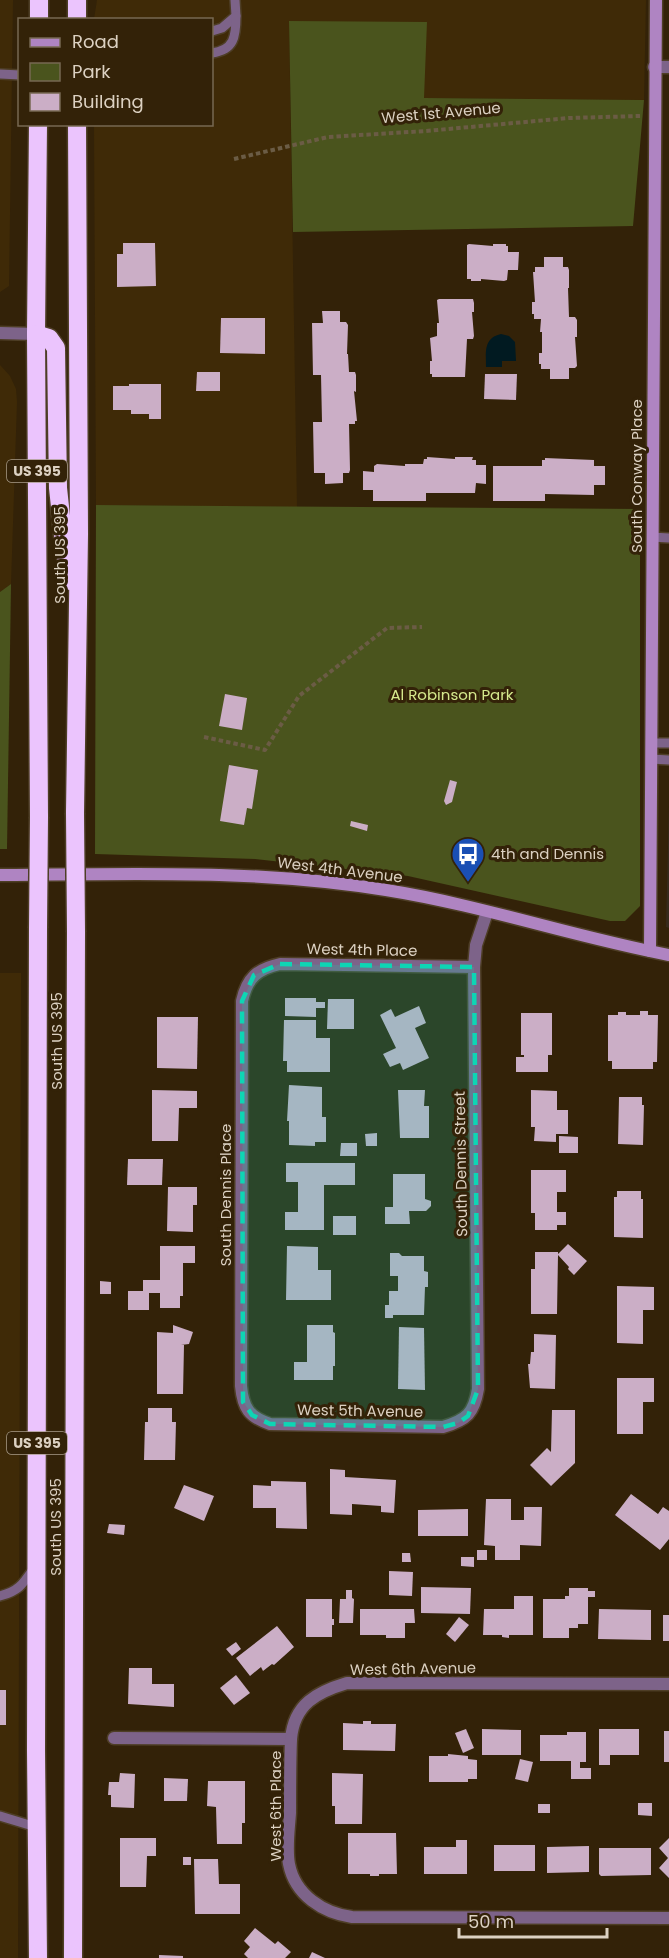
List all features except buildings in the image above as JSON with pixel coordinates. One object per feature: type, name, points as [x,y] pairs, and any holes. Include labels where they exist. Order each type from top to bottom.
[{"type":"highway","points":[[39,0],[39,18]]},
{"type":"highway","points":[[76,18],[77,0]]},
{"type":"highway","name":"South US 395","points":[[38,126],[36,334],[39,817],[36,1827],[38,1958]]},
{"type":"highway","name":"South US 395","points":[[73,1958],[75,813],[78,624],[77,126]]},
{"type":"highway","points":[[36,334],[46,336],[56,348],[60,512],[78,624]]},
{"type":"street","name":"South Conway Place","points":[[650,951],[656,0]]},
{"type":"street","points":[[654,67],[669,67]]},
{"type":"street","points":[[0,333],[36,334]]},
{"type":"street","name":"West 4th Avenue","points":[[0,875],[256,875],[387,890],[669,955]]},
{"type":"street","name":"South Dennis Street","points":[[468,1416],[476,1402],[478,1389],[474,967],[476,945],[487,912]]},
{"type":"street","name":"West 4th Place","points":[[254,975],[265,967],[280,963],[474,967]]},
{"type":"street","name":"South Dennis Place","points":[[252,1415],[243,1402],[241,1386],[242,1001],[245,988],[254,975]]},
{"type":"street","name":"West 5th Avenue","points":[[252,1415],[270,1424],[443,1427],[458,1423],[468,1416]]},
{"type":"street","name":"West 6th Avenue","points":[[291,1739],[292,1726],[298,1713],[307,1703],[319,1693],[347,1683],[669,1684]]},
{"type":"street","points":[[114,1738],[291,1739]]},
{"type":"street","name":"West 6th Place","points":[[291,1739],[289,1863],[301,1890],[311,1901],[324,1909],[337,1915],[352,1917],[669,1918]]},
{"type":"lane","points":[[213,53],[222,51],[229,46],[236,29],[236,0]]},
{"type":"lane","points":[[213,31],[222,28],[236,16]]},
{"type":"lane","points":[[0,74],[18,75]]},
{"type":"lane","points":[[652,537],[669,538]]},
{"type":"lane","points":[[651,743],[669,743]]},
{"type":"lane","points":[[651,759],[669,760]]},
{"type":"lane","points":[[0,1596],[14,1593],[36,1564]]},
{"type":"lane","points":[[0,1816],[36,1827]]},
{"type":"path","name":"West 1st Avenue","points":[[234,159],[328,137],[426,131],[578,117],[654,115]]},
{"type":"path","points":[[204,737],[265,750],[299,696],[387,628],[422,627]]},
{"type":"highlighted area","points":[[280,964],[474,967],[478,1389],[468,1416],[458,1423],[443,1427],[270,1424],[252,1415],[243,1402],[242,1001],[254,975]]},
{"type":"shaded area","points":[[0,0],[13,0],[9,286],[0,292]]},
{"type":"shaded area","points":[[97,0],[646,0],[644,100],[424,98],[289,21],[297,507],[96,505],[94,126],[213,126],[213,18],[94,18]]},
{"type":"shaded area","points":[[0,365],[10,376],[16,389],[17,402],[11,584],[0,592]]},
{"type":"shaded area","points":[[669,805],[669,928],[666,927]]},
{"type":"shaded area","points":[[0,973],[21,973],[18,1958],[0,1958]]},
{"type":"green space","points":[[289,21],[427,22],[424,98],[644,100],[633,226],[293,232]]},
{"type":"green space","name":"Al Robinson Park","points":[[96,505],[640,509],[640,906],[625,921],[610,921],[408,876],[255,859],[95,854]]},
{"type":"green space","points":[[11,584],[7,849],[0,849],[0,592]]},
{"type":"water","points":[[501,334],[509,336],[515,342],[516,361],[502,361],[502,367],[486,367],[488,343]]},
{"type":"place","name":"4th and Dennis","points":[[468,883]]}]
